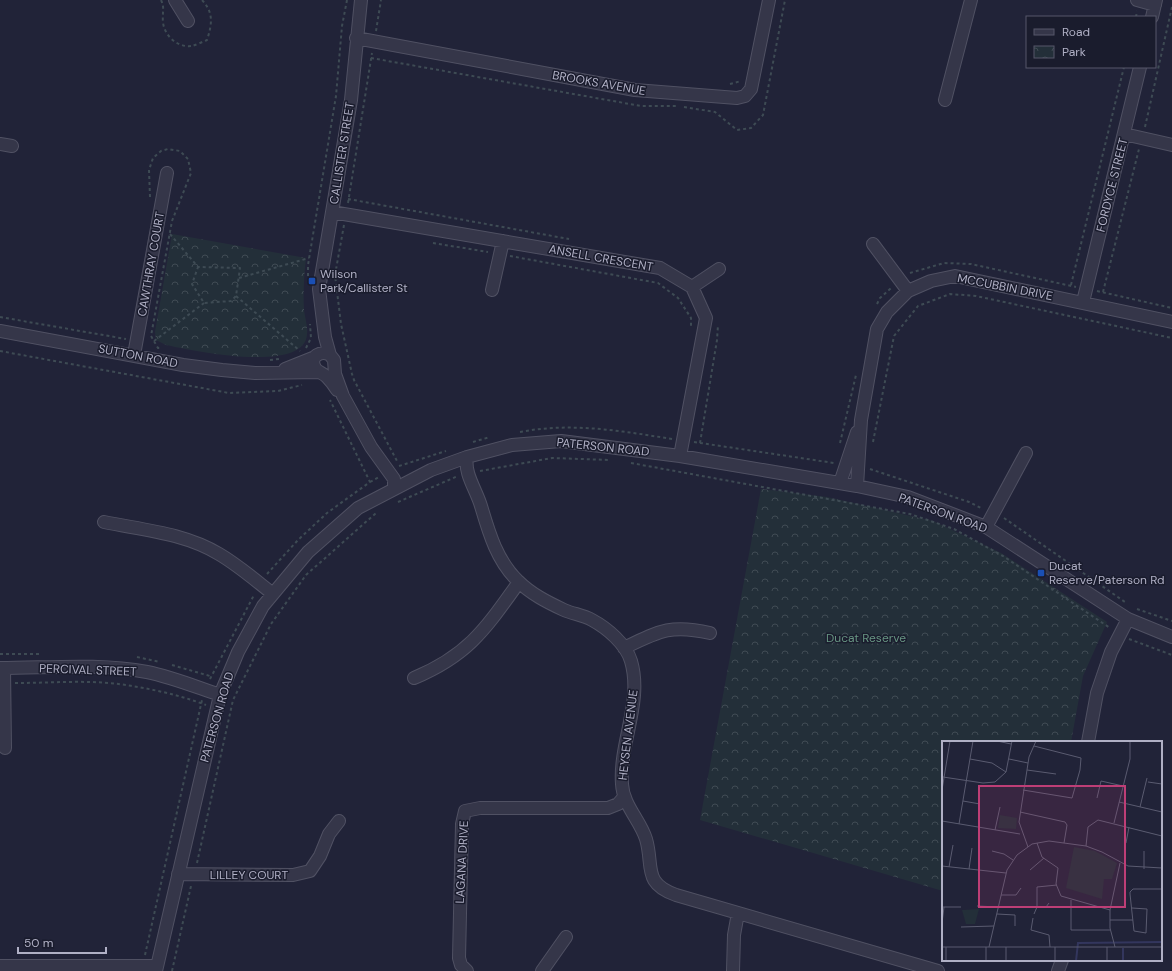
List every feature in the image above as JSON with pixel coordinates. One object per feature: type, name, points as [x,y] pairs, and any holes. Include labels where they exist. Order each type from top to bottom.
[{"type":"street","points":[[175,0],[188,21]]},
{"type":"street","name":"CALLISTER STREET","points":[[345,400],[325,337],[319,289],[351,100],[361,0]]},
{"type":"street","name":"BROOKS AVENUE","points":[[356,38],[635,90],[737,98],[745,96],[751,89],[769,0]]},
{"type":"street","points":[[945,100],[972,0]]},
{"type":"street","points":[[1136,0],[1156,2],[1152,16]]},
{"type":"street","name":"FORDYCE STREET","points":[[1083,302],[1140,68]]},
{"type":"street","points":[[1124,134],[1172,145]]},
{"type":"street","name":"CAWTHRAY COURT","points":[[134,355],[167,173]]},
{"type":"street","name":"ANSELL CRESCENT","points":[[332,212],[345,220],[502,241],[660,268],[692,287]]},
{"type":"street","points":[[492,290],[502,241]]},
{"type":"street","points":[[874,244],[908,291]]},
{"type":"street","points":[[680,456],[706,318],[692,287],[719,269]]},
{"type":"street","name":"MCCUBBIN DRIVE","points":[[857,486],[861,420],[877,330],[887,312],[908,291],[931,281],[955,276],[1172,322]]},
{"type":"street","name":"CALLISTER STREET","points":[[321,306],[314,367],[328,378],[345,400],[371,447],[394,479],[394,489]]},
{"type":"street","name":"SUTTON ROAD","points":[[0,331],[183,365],[222,370],[255,373],[321,372]]},
{"type":"street","points":[[316,356],[326,352],[332,360],[327,372],[321,372]]},
{"type":"street","name":"SUTTON ROAD","points":[[276,372],[316,356]]},
{"type":"street","name":"MCCUBBIN DRIVE","points":[[840,483],[861,420]]},
{"type":"street","name":"PATERSON ROAD","points":[[156,969],[220,695],[238,652],[263,606],[308,552],[358,508],[431,470],[467,457],[512,445],[561,441],[680,456],[857,486],[908,497],[986,527],[1128,620],[1172,637]]},
{"type":"street","points":[[986,527],[1026,453]]},
{"type":"street","name":"HEYSEN AVENUE","points":[[467,457],[473,465],[471,472],[496,550],[508,570],[519,582],[539,598],[592,620],[610,632],[624,648],[631,661],[634,684],[634,700],[622,774],[622,785],[624,797],[640,825],[646,840],[650,870],[658,885],[672,893],[938,971]]},
{"type":"street","points":[[104,522],[170,534],[201,545],[224,557],[273,594]]},
{"type":"street","points":[[414,678],[438,668],[476,639],[519,582]]},
{"type":"street","points":[[1088,741],[1098,693],[1111,652],[1128,620]]},
{"type":"street","points":[[624,648],[658,632],[688,628],[710,632]]},
{"type":"street","points":[[2,668],[4,683],[5,748]]},
{"type":"street","name":"PERCIVAL STREET","points":[[2,668],[109,668],[128,670],[164,676],[220,695]]},
{"type":"street","name":"LAGANA DRIVE","points":[[465,970],[458,958],[462,824],[465,811],[480,808],[597,807],[616,797],[624,797]]},
{"type":"street","name":"LILLEY COURT","points":[[178,874],[293,875],[310,871],[320,856],[329,834],[339,821]]},
{"type":"street","points":[[733,971],[734,935],[738,913]]},
{"type":"street","points":[[542,971],[566,937]]},
{"type":"street","points":[[898,959],[898,971]]},
{"type":"street","points":[[1058,971],[1062,961]]},
{"type":"street","points":[[1066,961],[1067,971]]},
{"type":"street","points":[[0,966],[143,966],[156,969]]},
{"type":"path","points":[[308,280],[309,258],[336,96],[342,26],[347,0]]},
{"type":"path","points":[[381,0],[336,275],[341,324],[354,380],[400,466]]},
{"type":"path","points":[[1070,286],[1124,68]]},
{"type":"path","points":[[725,84],[733,85],[746,80]]},
{"type":"path","points":[[150,199],[149,170],[153,158],[161,151],[168,149],[180,151],[188,160],[191,173],[172,221],[151,336],[158,348],[166,349]]},
{"type":"path","points":[[348,199],[571,240]]},
{"type":"path","points":[[345,220],[352,228]]},
{"type":"path","points":[[154,341],[204,303],[232,301],[236,296],[239,278],[240,268],[198,267],[170,234]]},
{"type":"path","points":[[430,242],[658,283],[678,298],[691,318],[692,333]]},
{"type":"path","points":[[239,278],[309,258]]},
{"type":"path","points":[[874,311],[880,298],[907,274],[944,263],[971,264],[1172,308]]},
{"type":"path","points":[[198,267],[192,284],[204,303]]},
{"type":"path","points":[[872,445],[894,336],[918,306],[950,294],[976,296],[1172,338]]},
{"type":"path","points":[[236,296],[303,354]]},
{"type":"path","points":[[303,354],[311,338],[310,316]]},
{"type":"path","points":[[0,317],[126,339],[128,332]]},
{"type":"path","points":[[700,443],[717,340],[718,319]]},
{"type":"path","points":[[0,351],[229,392],[278,391],[308,383]]},
{"type":"path","points":[[296,355],[303,354]]},
{"type":"path","points":[[269,360],[283,358]]},
{"type":"path","points":[[838,449],[858,367]]},
{"type":"path","points":[[143,966],[201,703],[206,690],[232,636],[269,571],[298,540],[327,514],[370,482],[328,396]]},
{"type":"path","points":[[835,464],[837,456]]},
{"type":"path","points":[[394,503],[471,472],[552,458],[611,460]]},
{"type":"path","points":[[626,462],[910,514],[954,529],[1004,556],[1120,635],[1172,655]]},
{"type":"path","points":[[172,971],[233,700],[271,624],[306,575],[380,509]]},
{"type":"path","points":[[4,683],[86,682],[131,685],[201,703],[230,713]]},
{"type":"green space","points":[[172,234],[306,258],[304,277],[304,310],[307,334],[301,346],[288,354],[268,357],[245,357],[221,355],[179,348],[166,345],[156,340],[155,332]]},
{"type":"green space","name":"Ducat Reserve","points":[[761,489],[827,497],[933,521],[1001,553],[1107,622],[1083,676],[1071,741],[942,741],[942,891],[700,820]]},
{"type":"place","name":"Wilson Park/Callister St","points":[[312,281]]},
{"type":"place","name":"Ducat Reserve/Paterson Rd","points":[[1041,573]]}]
